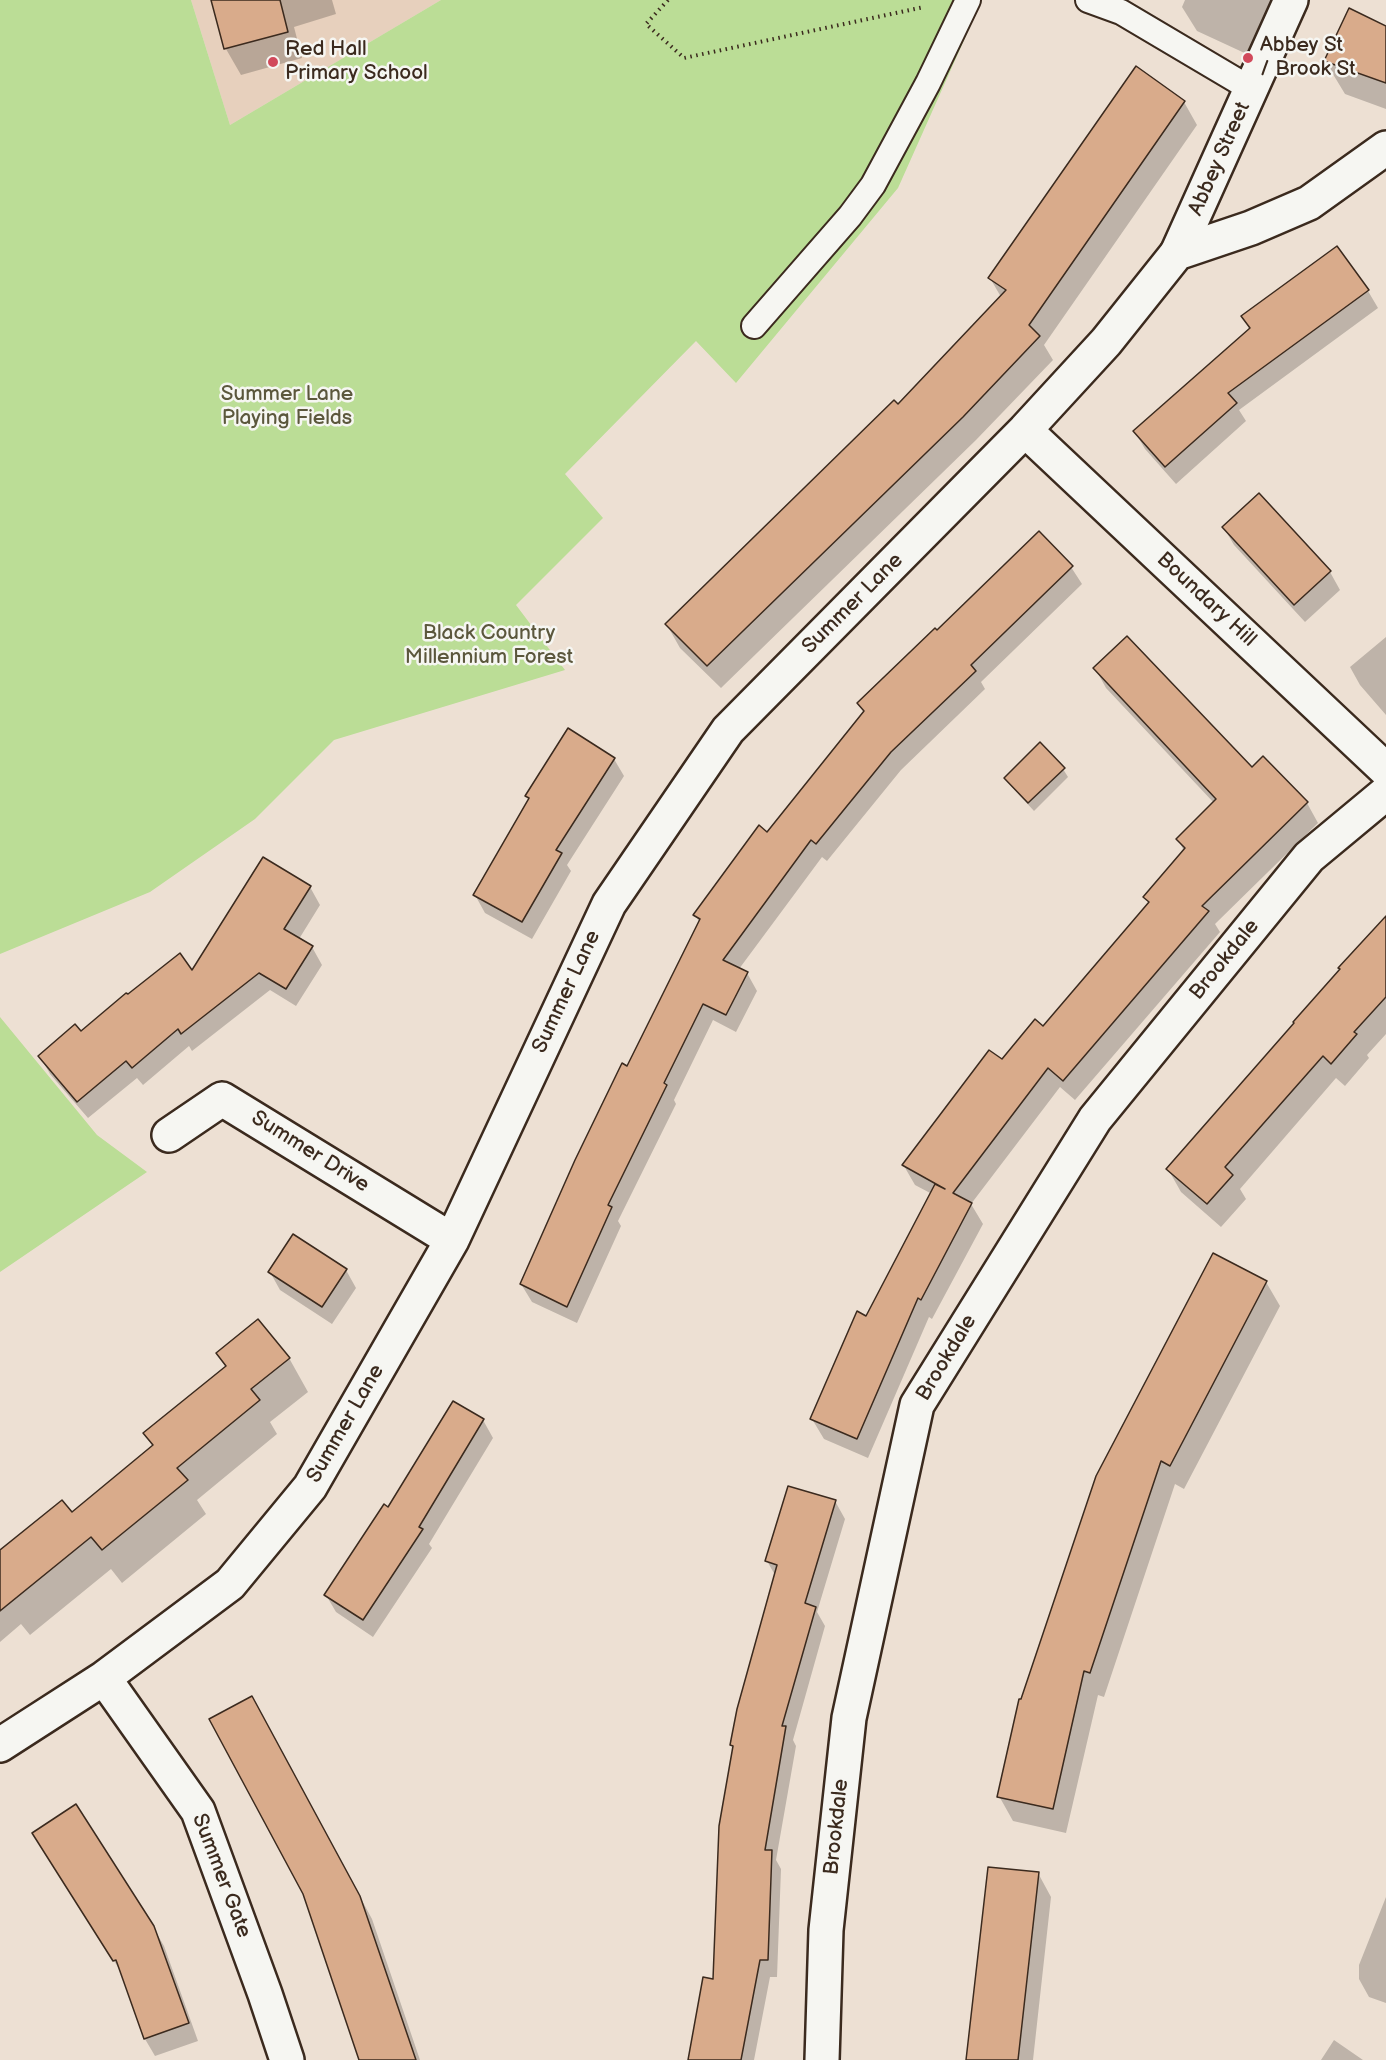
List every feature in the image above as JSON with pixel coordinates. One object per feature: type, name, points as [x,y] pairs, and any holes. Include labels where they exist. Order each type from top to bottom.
[{"type":"street","name":"Abbey Street","points":[[1177,253],[1291,0]]},
{"type":"street","points":[[1177,253],[1251,228],[1309,203],[1386,148]]},
{"type":"street","name":"Summer Lane","points":[[0,1745],[104,1678],[230,1584],[310,1487],[452,1240],[609,904],[728,730],[1025,430],[1106,342],[1177,253]]},
{"type":"street","name":"Boundary Hill","points":[[1025,430],[1386,771]]},
{"type":"street","name":"Brookdale","points":[[822,2060],[826,1930],[849,1718],[917,1405],[1095,1119],[1309,857],[1386,793]]},
{"type":"street","name":"Summer Drive","points":[[169,1135],[222,1099],[452,1240]]},
{"type":"street","name":"Summer Gate","points":[[104,1678],[198,1811],[287,2060]]},
{"type":"lane","points":[[754,326],[850,216],[873,185],[928,83],[968,0]]},
{"type":"lane","points":[[1088,0],[1121,12],[1251,89]]},
{"type":"path","points":[[668,0],[646,24],[684,58],[935,5]]},
{"type":"shaded area","name":"Red Hall Primary School","points":[[191,0],[441,0],[230,125]]},
{"type":"green space","name":"Summer Lane Playing Fields","points":[[0,0],[191,0],[230,125],[441,0],[982,0],[898,188],[736,383],[696,341],[565,474],[603,518],[516,605],[565,670],[334,740],[255,819],[150,892],[0,954]]},
{"type":"green space","points":[[0,1017],[97,1135],[147,1172],[0,1272]]},
{"type":"building","points":[[211,0],[280,0],[288,32],[224,49]]},
{"type":"building","points":[[1349,8],[1386,26],[1386,83],[1324,61]]},
{"type":"building","points":[[1136,66],[1185,101],[1029,325],[1040,336],[963,417],[707,666],[665,624],[894,400],[898,404],[1006,290],[988,278]]},
{"type":"building","points":[[1337,246],[1369,290],[1228,393],[1237,403],[1165,467],[1133,431],[1250,328],[1241,316]]},
{"type":"building","points":[[1259,493],[1331,571],[1294,605],[1222,527]]},
{"type":"building","points":[[1039,531],[1073,566],[971,665],[976,671],[891,752],[816,844],[811,840],[723,960],[748,972],[726,1015],[703,1004],[664,1083],[667,1085],[608,1205],[612,1207],[567,1307],[520,1284],[575,1160],[622,1063],[627,1066],[700,919],[693,915],[759,825],[767,832],[864,711],[857,703],[935,628],[937,630]]},
{"type":"building","points":[[1127,636],[1252,767],[1263,756],[1308,802],[1202,906],[1209,911],[1063,1081],[1048,1068],[953,1193],[972,1203],[921,1300],[918,1298],[857,1439],[810,1419],[857,1311],[866,1316],[935,1184],[945,1189],[902,1165],[989,1050],[1002,1059],[1035,1019],[1043,1026],[1149,902],[1143,897],[1185,848],[1176,839],[1216,799],[1093,668]]},
{"type":"building","points":[[568,728],[615,758],[556,850],[562,853],[522,922],[473,895],[529,798],[525,796]]},
{"type":"building","points":[[1040,742],[1065,768],[1028,803],[1004,778]]},
{"type":"building","points":[[263,857],[311,886],[284,929],[313,946],[286,989],[259,973],[181,1034],[178,1029],[132,1068],[126,1061],[77,1102],[38,1056],[75,1024],[81,1031],[126,993],[128,994],[180,953],[192,970]]},
{"type":"building","points":[[1386,916],[1386,997],[1354,1032],[1357,1034],[1331,1064],[1323,1056],[1225,1167],[1233,1175],[1207,1204],[1166,1169],[1294,1023],[1340,969],[1338,968]]},
{"type":"building","points":[[293,1234],[347,1269],[322,1307],[268,1272]]},
{"type":"building","points":[[1213,1253],[1267,1281],[1170,1466],[1161,1461],[1090,1673],[1084,1671],[1053,1809],[997,1797],[1019,1699],[1021,1699],[1096,1476]]},
{"type":"building","points":[[258,1319],[290,1358],[251,1389],[260,1400],[177,1468],[188,1480],[102,1550],[91,1537],[0,1611],[0,1550],[62,1500],[72,1512],[153,1445],[143,1433],[226,1366],[216,1353]]},
{"type":"building","points":[[453,1401],[484,1419],[419,1527],[423,1529],[363,1620],[324,1595],[384,1504],[388,1507]]},
{"type":"building","points":[[788,1486],[836,1500],[805,1603],[816,1607],[782,1726],[786,1726],[765,1850],[772,1850],[768,1960],[760,1960],[741,2060],[688,2060],[703,1977],[713,1979],[719,1826],[733,1746],[730,1745],[737,1709],[777,1565],[765,1561]]},
{"type":"building","points":[[252,1696],[360,1896],[416,2060],[359,2060],[303,1894],[209,1719]]},
{"type":"building","points":[[76,1804],[154,1926],[189,2023],[144,2039],[116,1960],[113,1961],[32,1833]]},
{"type":"building","points":[[988,1867],[1039,1872],[1018,2060],[966,2060]]},
{"type":"place","name":"Abbey St / Brook St","points":[[1248,58]]},
{"type":"place","name":"Red Hall Primary School","points":[[273,62]]},
{"type":"park label","name":"Black Country Millennium Forest","points":[[489,646]]}]
